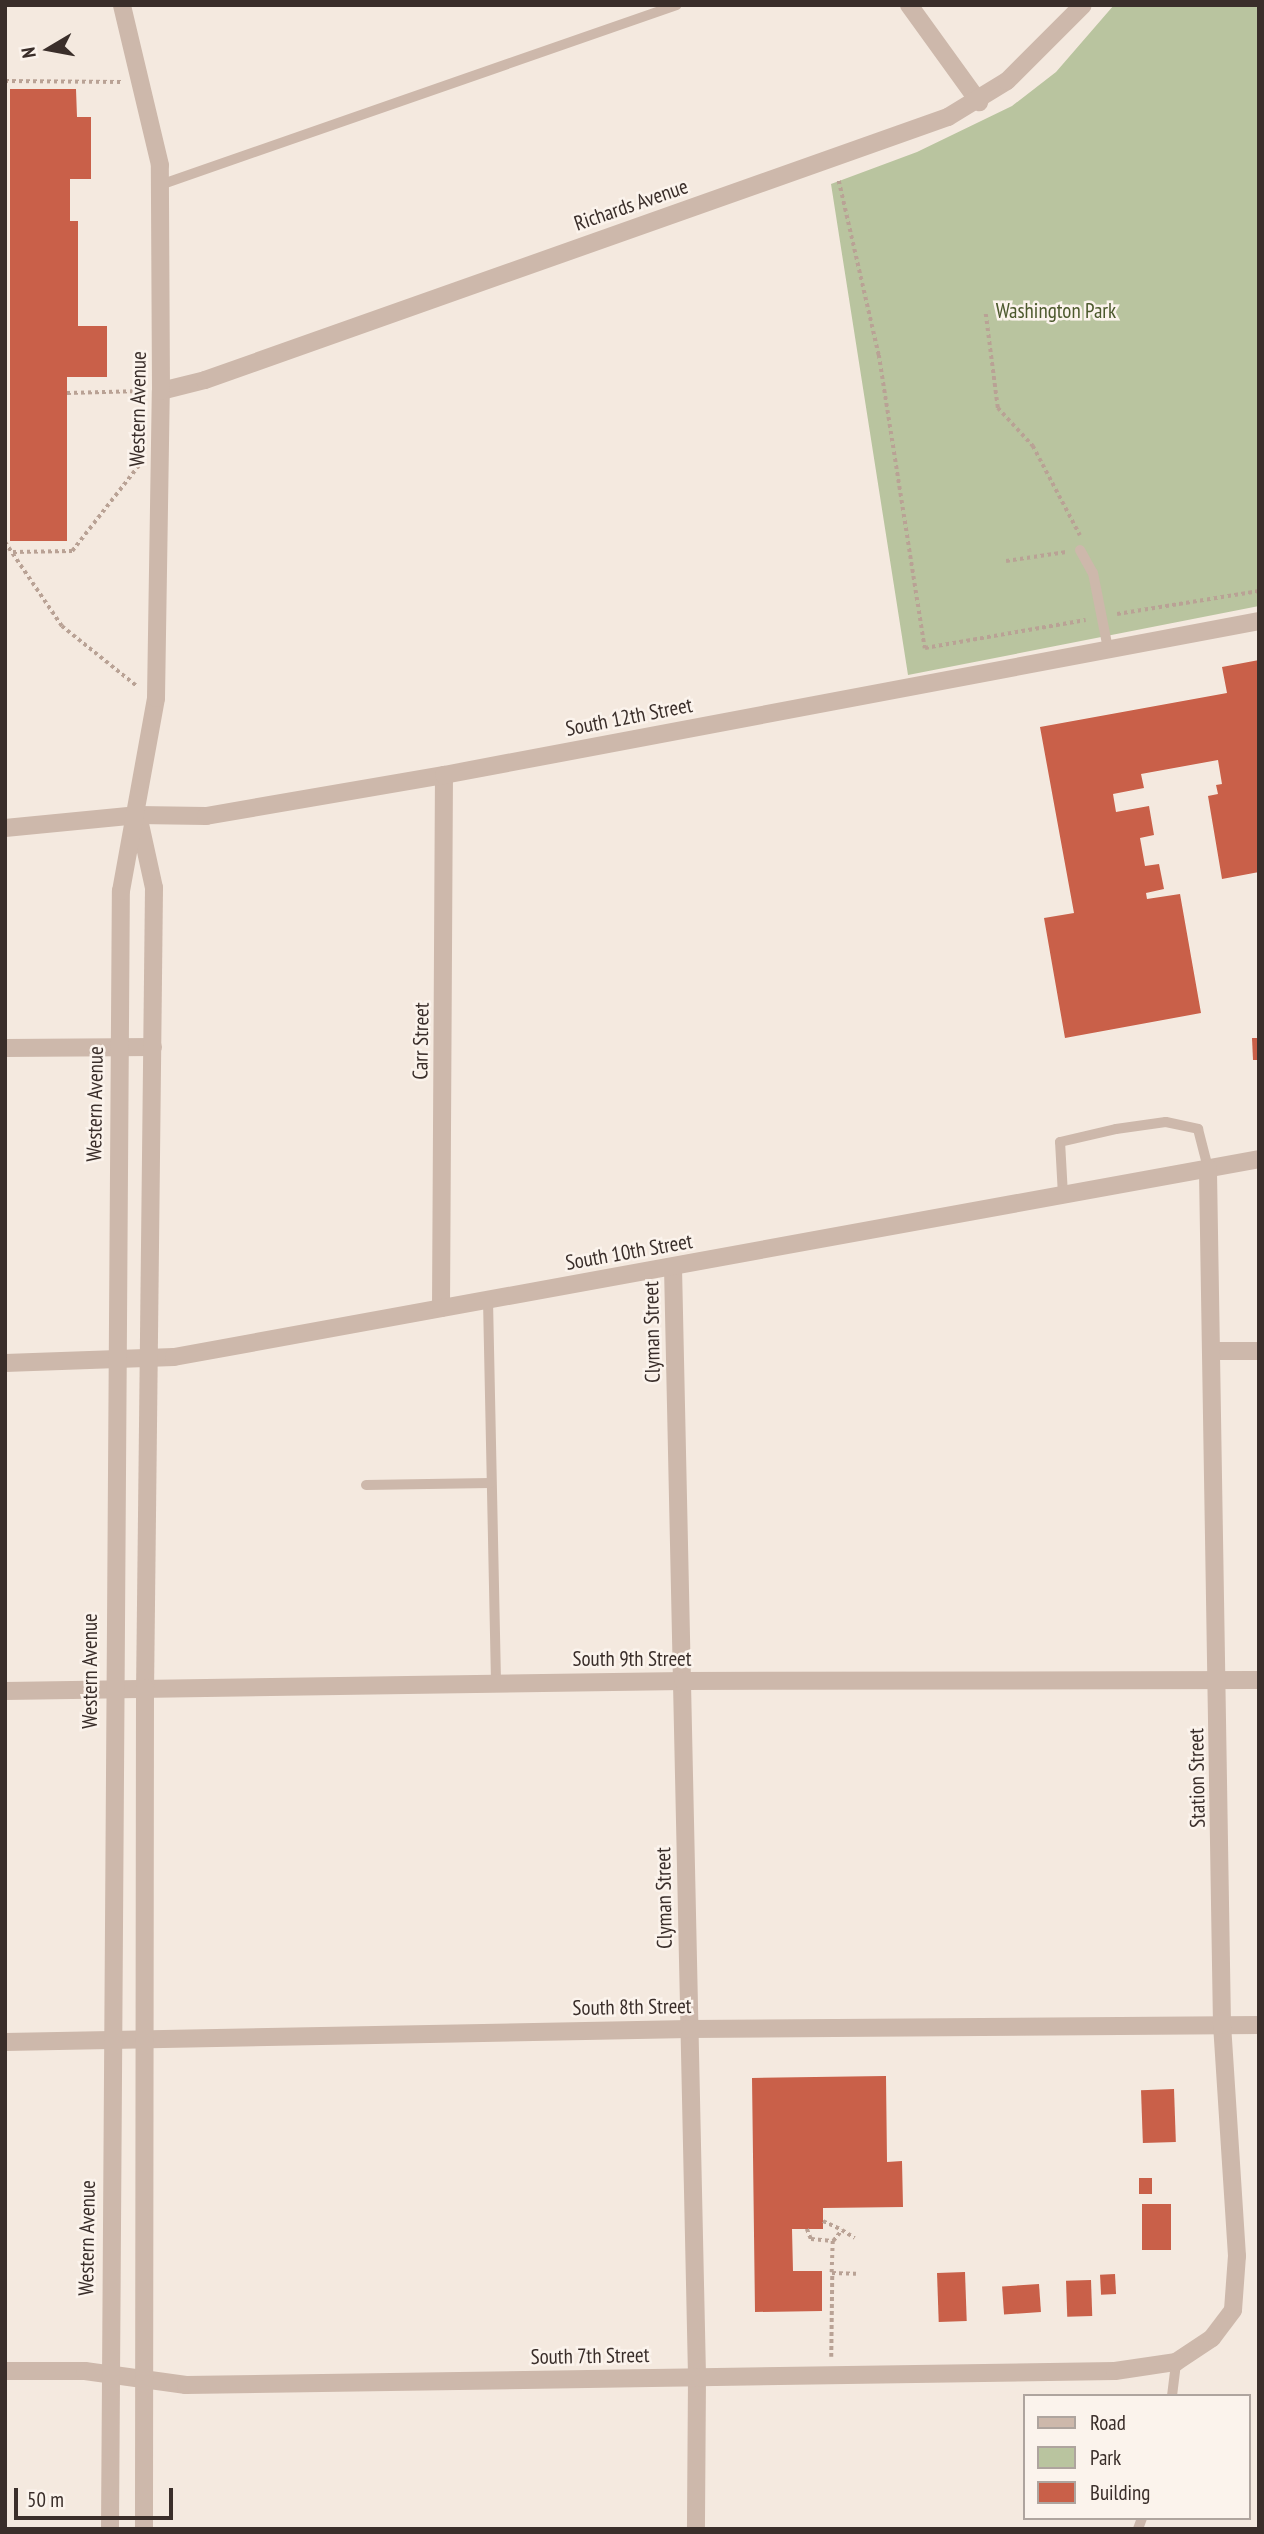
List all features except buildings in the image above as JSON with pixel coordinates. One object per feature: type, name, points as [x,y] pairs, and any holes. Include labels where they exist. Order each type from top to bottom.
[{"type":"street","name":"Western Avenue","points":[[110,2529],[108,2375],[121,891],[124,860],[138,815],[156,698],[161,391],[160,185],[122,5]]},
{"type":"street","points":[[909,5],[979,102]]},
{"type":"street","name":"Richards Avenue","points":[[161,391],[218,375],[979,102],[1032,60],[1083,5]]},
{"type":"street","name":"South 12th Street","points":[[5,828],[138,815],[206,816],[444,775],[1259,621]]},
{"type":"street","name":"Carr Street","points":[[441,1308],[444,775]]},
{"type":"street","name":"Western Avenue","points":[[138,815],[154,888],[151,1359],[145,1688],[144,2529]]},
{"type":"street","points":[[5,1048],[153,1047]]},
{"type":"street","name":"South 10th Street","points":[[5,1363],[151,1359],[673,1267],[1259,1159]]},
{"type":"street","name":"Station Street","points":[[1176,2362],[1212,2338],[1233,2310],[1237,2256],[1222,2025],[1215,1351],[1208,1168]]},
{"type":"street","name":"Clyman Street","points":[[673,1267],[697,2377],[696,2529]]},
{"type":"street","points":[[1215,1351],[1259,1351]]},
{"type":"street","name":"South 9th Street","points":[[5,1691],[683,1681],[1259,1680]]},
{"type":"street","name":"South 8th Street","points":[[5,2042],[689,2029],[1259,2025]]},
{"type":"street","name":"South 7th Street","points":[[5,2371],[108,2375],[143,2381],[213,2385],[1115,2371],[1176,2362]]},
{"type":"lane","points":[[160,185],[677,5]]},
{"type":"lane","points":[[1080,550],[1093,573],[1108,649]]},
{"type":"lane","points":[[1063,1195],[1060,1142],[1116,1129],[1166,1122],[1198,1129],[1208,1168]]},
{"type":"lane","points":[[488,1300],[496,1683]]},
{"type":"lane","points":[[366,1485],[490,1483]]},
{"type":"lane","points":[[1172,2394],[1176,2362]]},
{"type":"path","points":[[5,81],[140,82]]},
{"type":"path","points":[[839,181],[879,355],[925,648],[1259,591]]},
{"type":"path","points":[[986,314],[998,408],[1033,446],[1080,535],[1080,550],[1006,561]]},
{"type":"path","points":[[67,393],[161,391]]},
{"type":"path","points":[[13,552],[72,551],[160,438]]},
{"type":"path","points":[[5,542],[62,626],[114,672],[156,698]]},
{"type":"path","points":[[823,2221],[855,2238]]},
{"type":"path","points":[[807,2229],[811,2239],[833,2241]]},
{"type":"path","points":[[830,2374],[833,2241],[842,2230]]},
{"type":"path","points":[[832,2273],[856,2274]]},
{"type":"green space","name":"Washington Park","points":[[1114,5],[1259,5],[1259,606],[908,675],[831,184],[917,152],[1012,106],[1056,72]]}]
